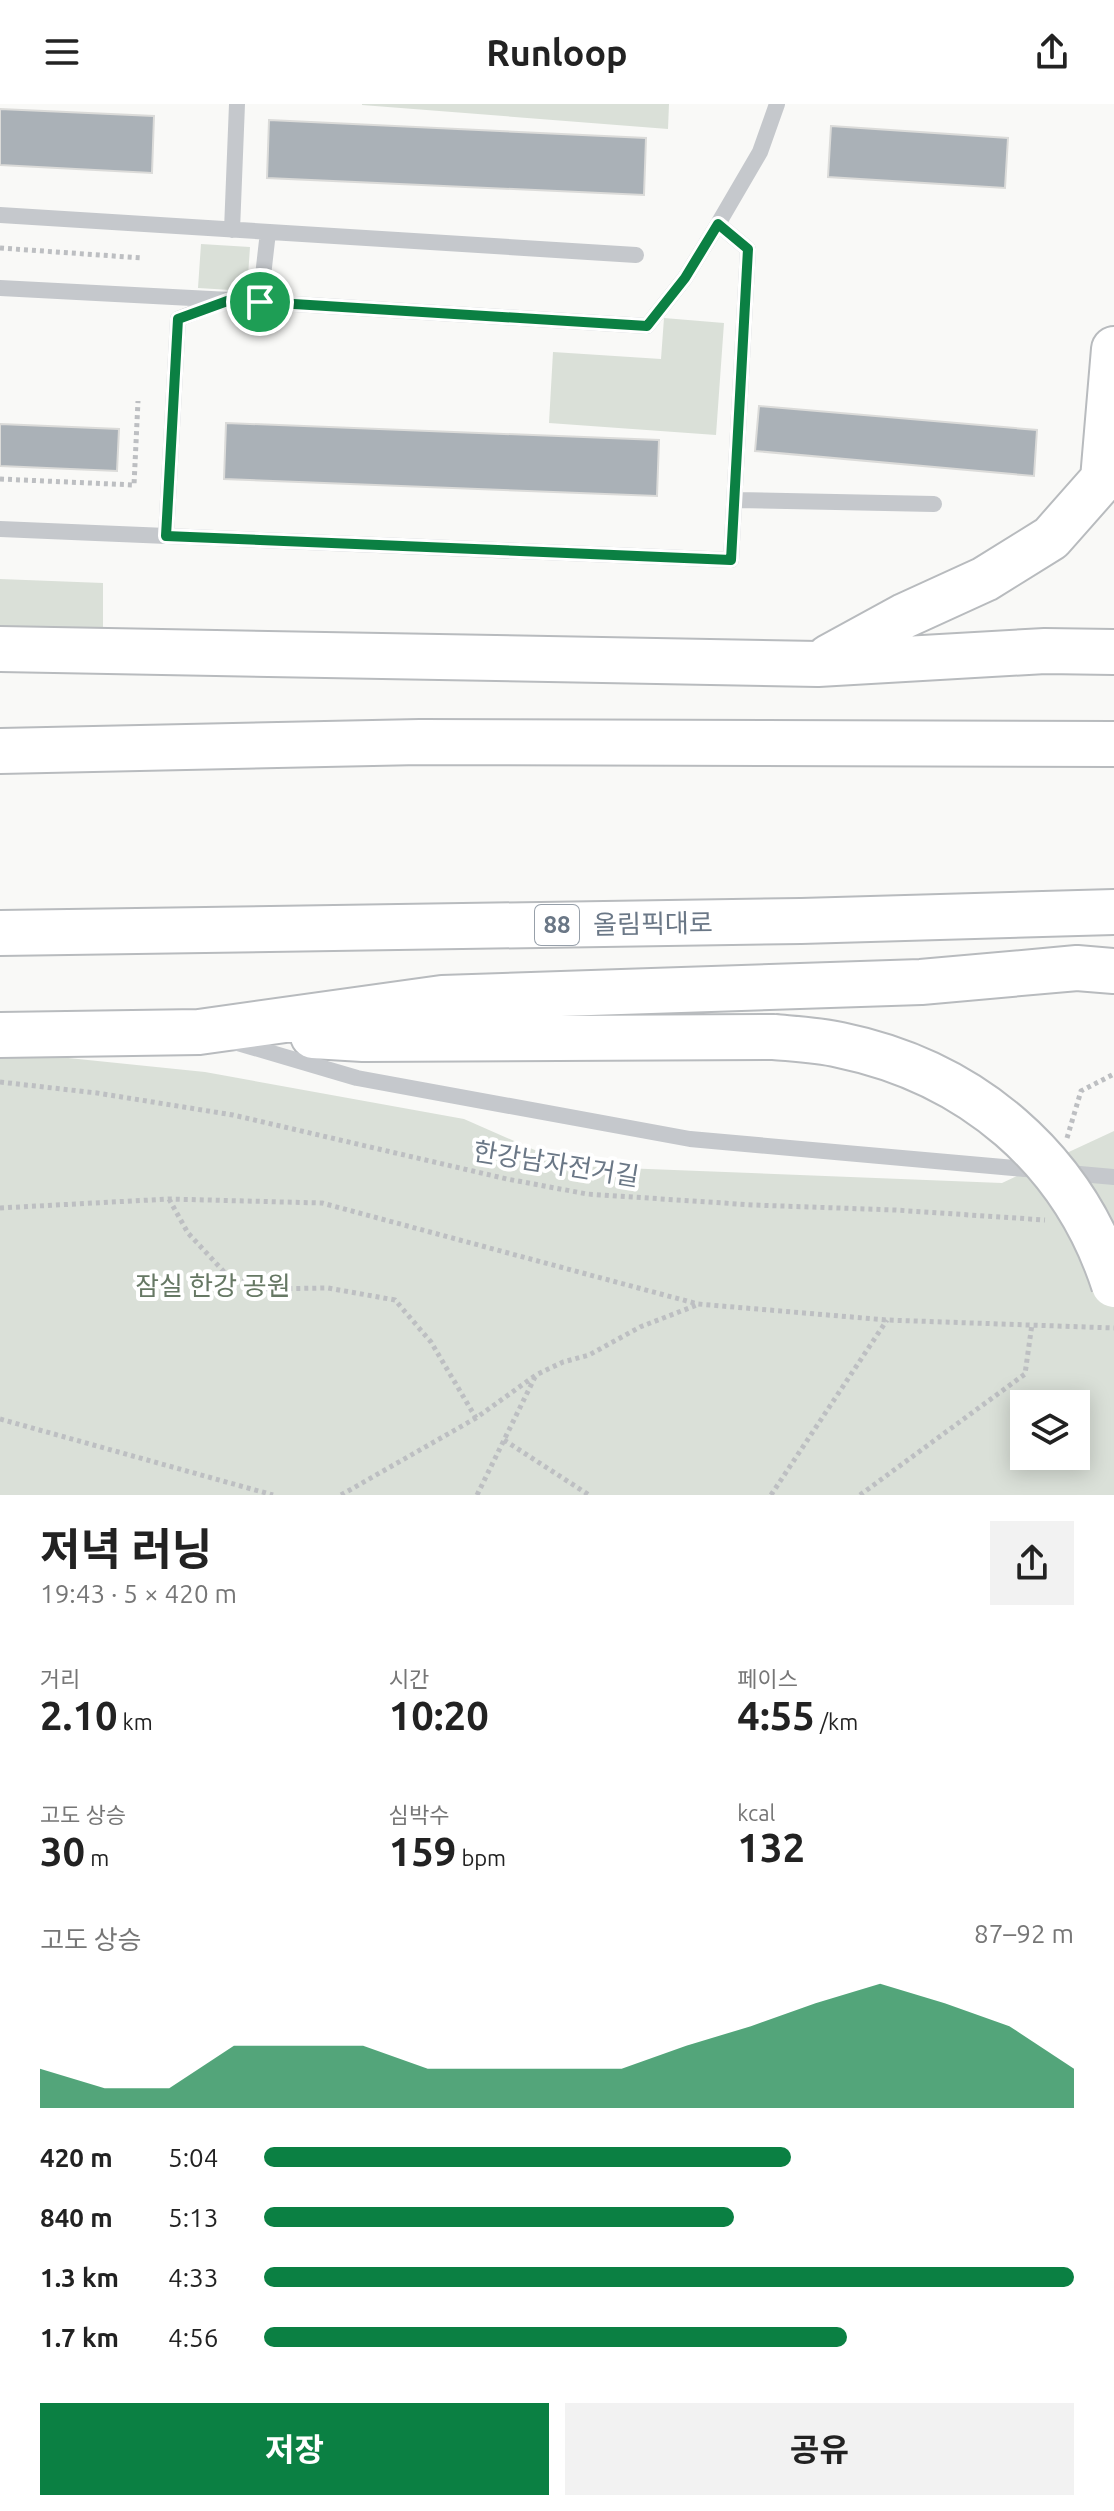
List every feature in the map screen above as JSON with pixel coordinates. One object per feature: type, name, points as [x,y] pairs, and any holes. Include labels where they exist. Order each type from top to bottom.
[{"type":"highway","points":[[818,664],[904,616],[985,579],[1051,538],[1103,479],[1114,349]]},
{"type":"highway","points":[[3,650],[818,664],[1045,651],[1114,652]]},
{"type":"highway","points":[[0,751],[420,742],[1114,744]]},
{"type":"highway","name":"올림픽대로","points":[[0,933],[801,921],[1114,912]]},
{"type":"highway","points":[[213,1031],[442,998],[921,982],[1077,968],[1114,971]]},
{"type":"highway","points":[[0,1035],[213,1031],[363,1039],[774,1037],[839,1045],[882,1056],[961,1091],[1022,1136],[1070,1192],[1087,1219],[1114,1285]]},
{"type":"lane","points":[[232,230],[237,104]]},
{"type":"lane","points":[[0,288],[647,326],[685,278],[718,224],[760,152],[777,104]]},
{"type":"lane","points":[[0,215],[636,255]]},
{"type":"lane","points":[[0,529],[731,560],[748,249],[718,224]]},
{"type":"lane","points":[[260,302],[268,232]]},
{"type":"lane","points":[[166,536],[178,319],[230,300]]},
{"type":"lane","points":[[736,500],[934,504]]},
{"type":"lane","points":[[213,1031],[357,1078],[690,1139],[1114,1177]]},
{"type":"path","points":[[0,248],[142,258]]},
{"type":"path","points":[[0,479],[134,485],[138,401]]},
{"type":"path","points":[[1056,1173],[1081,1091],[1114,1074]]},
{"type":"path","name":"한강남자전거길","points":[[0,1082],[218,1112],[507,1179],[587,1194],[1047,1220]]},
{"type":"path","points":[[169,1199],[188,1233],[226,1274],[264,1289],[328,1288],[395,1300],[431,1342],[476,1418]]},
{"type":"path","points":[[0,1208],[169,1199],[322,1203],[698,1304],[887,1320],[1114,1328]]},
{"type":"path","points":[[341,1495],[476,1418],[536,1375],[563,1362],[589,1355],[640,1327],[698,1304]]},
{"type":"path","points":[[771,1495],[887,1320]]},
{"type":"path","points":[[860,1495],[1025,1374],[1032,1324]]},
{"type":"path","points":[[477,1495],[536,1375]]},
{"type":"path","points":[[0,1419],[273,1495]]},
{"type":"path","points":[[504,1440],[589,1495]]},
{"type":"green space","points":[[362,104],[669,104],[668,129],[362,105]]},
{"type":"green space","points":[[201,244],[250,247],[247,291],[198,288]]},
{"type":"green space","points":[[664,318],[724,323],[716,435],[549,423],[553,352],[661,359]]},
{"type":"green space","points":[[0,579],[103,583],[103,630],[0,629]]},
{"type":"green space","name":"잠실 한강 공원","points":[[0,1051],[205,1072],[464,1119],[571,1166],[1002,1183],[1114,1131],[1114,1495],[0,1495]]},
{"type":"building","points":[[0,109],[154,116],[152,173],[0,165]]},
{"type":"building","points":[[269,120],[646,138],[644,195],[267,178]]},
{"type":"building","points":[[831,126],[1008,138],[1005,188],[828,177]]},
{"type":"building","points":[[759,406],[1037,430],[1034,476],[755,451]]},
{"type":"building","points":[[226,423],[659,440],[657,496],[224,479]]},
{"type":"building","points":[[0,424],[119,429],[117,471],[0,466]]},
{"type":"route","points":[[718,224],[748,249],[731,560],[166,536],[178,319],[230,300],[260,302],[647,326],[685,278],[718,224]]}]
